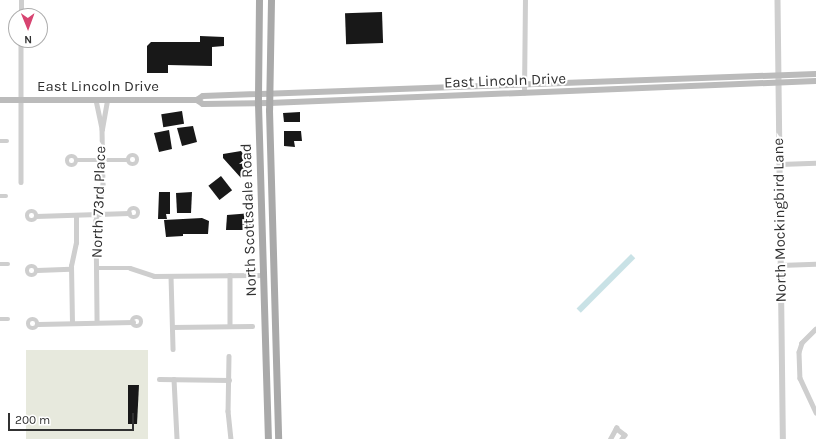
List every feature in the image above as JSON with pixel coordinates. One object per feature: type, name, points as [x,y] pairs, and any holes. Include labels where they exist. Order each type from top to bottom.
[{"type":"main road","name":"North Scottsdale Road","points":[[260,0],[258,104],[268,439]]},
{"type":"main road","name":"North Scottsdale Road","points":[[271,0],[269,103],[278,439]]},
{"type":"main road","name":"East Lincoln Drive","points":[[197,100],[203,104],[258,104],[524,90],[672,80],[816,74]]},
{"type":"main road","points":[[672,80],[672,87]]},
{"type":"main road","name":"East Lincoln Drive","points":[[0,100],[197,100],[203,96],[672,87],[816,81]]},
{"type":"main road","points":[[262,203],[272,203]]},
{"type":"main road","points":[[273,247],[264,275],[269,283],[270,307],[275,320]]},
{"type":"main road","points":[[268,439],[273,432],[273,409],[277,397]]},
{"type":"street","points":[[524,90],[525,0]]},
{"type":"street","name":"North Mockingbird Lane","points":[[778,0],[783,439]]},
{"type":"street","points":[[21,48],[21,182]]},
{"type":"street","name":"North 73rd Place","points":[[96,100],[102,129]]},
{"type":"street","name":"North 73rd Place","points":[[97,322],[97,214],[103,185],[102,129],[107,100]]},
{"type":"street","points":[[0,141],[7,141]]},
{"type":"street","points":[[77,160],[128,160]]},
{"type":"street","points":[[780,164],[816,163]]},
{"type":"street","points":[[0,196],[6,196]]},
{"type":"street","points":[[36,216],[76,216],[129,213]]},
{"type":"street","points":[[72,323],[70,269],[76,243],[76,216]]},
{"type":"street","points":[[0,264],[8,264]]},
{"type":"street","points":[[780,268],[816,264]]},
{"type":"street","points":[[97,268],[130,268],[154,276],[264,275]]},
{"type":"street","points":[[37,270],[70,269]]},
{"type":"street","points":[[230,275],[230,326]]},
{"type":"street","points":[[171,276],[173,349]]},
{"type":"street","points":[[0,319],[8,319]]},
{"type":"street","points":[[38,324],[132,322]]},
{"type":"street","points":[[172,327],[252,326]]},
{"type":"street","points":[[816,329],[807,336],[799,352],[800,378],[816,413]]},
{"type":"street","points":[[230,356],[228,411],[230,439]]},
{"type":"street","points":[[159,379],[229,380]]},
{"type":"street","points":[[174,379],[176,439]]},
{"type":"street","points":[[610,439],[616,428],[625,435],[622,439]]},
{"type":"shaded area","points":[[26,350],[148,350],[148,439],[26,439]]},
{"type":"water","points":[[631,254],[635,258],[581,313],[577,308]]},
{"type":"building","points":[[382,12],[383,43],[346,44],[345,13]]},
{"type":"building","points":[[200,36],[224,37],[224,46],[212,47],[212,66],[168,65],[168,73],[147,73],[147,46],[151,42],[200,42]]},
{"type":"building","points":[[182,111],[184,124],[163,127],[161,114]]},
{"type":"building","points":[[300,112],[300,122],[284,122],[283,113]]},
{"type":"building","points":[[193,126],[197,142],[182,146],[177,128]]},
{"type":"building","points":[[169,130],[172,149],[159,152],[154,133]]},
{"type":"building","points":[[284,131],[301,131],[302,141],[294,141],[295,147],[284,146]]},
{"type":"building","points":[[241,151],[246,158],[239,164],[247,163],[247,168],[241,178],[223,158],[223,154]]},
{"type":"building","points":[[221,176],[232,190],[219,200],[208,186]]},
{"type":"building","points":[[159,192],[170,192],[170,214],[166,214],[167,219],[158,219]]},
{"type":"building","points":[[192,192],[191,213],[177,213],[176,193]]},
{"type":"building","points":[[252,213],[252,230],[226,230],[227,215]]},
{"type":"building","points":[[202,218],[209,221],[208,234],[183,234],[183,236],[166,237],[164,220]]},
{"type":"building","points":[[128,385],[139,385],[137,424],[128,424]]}]
